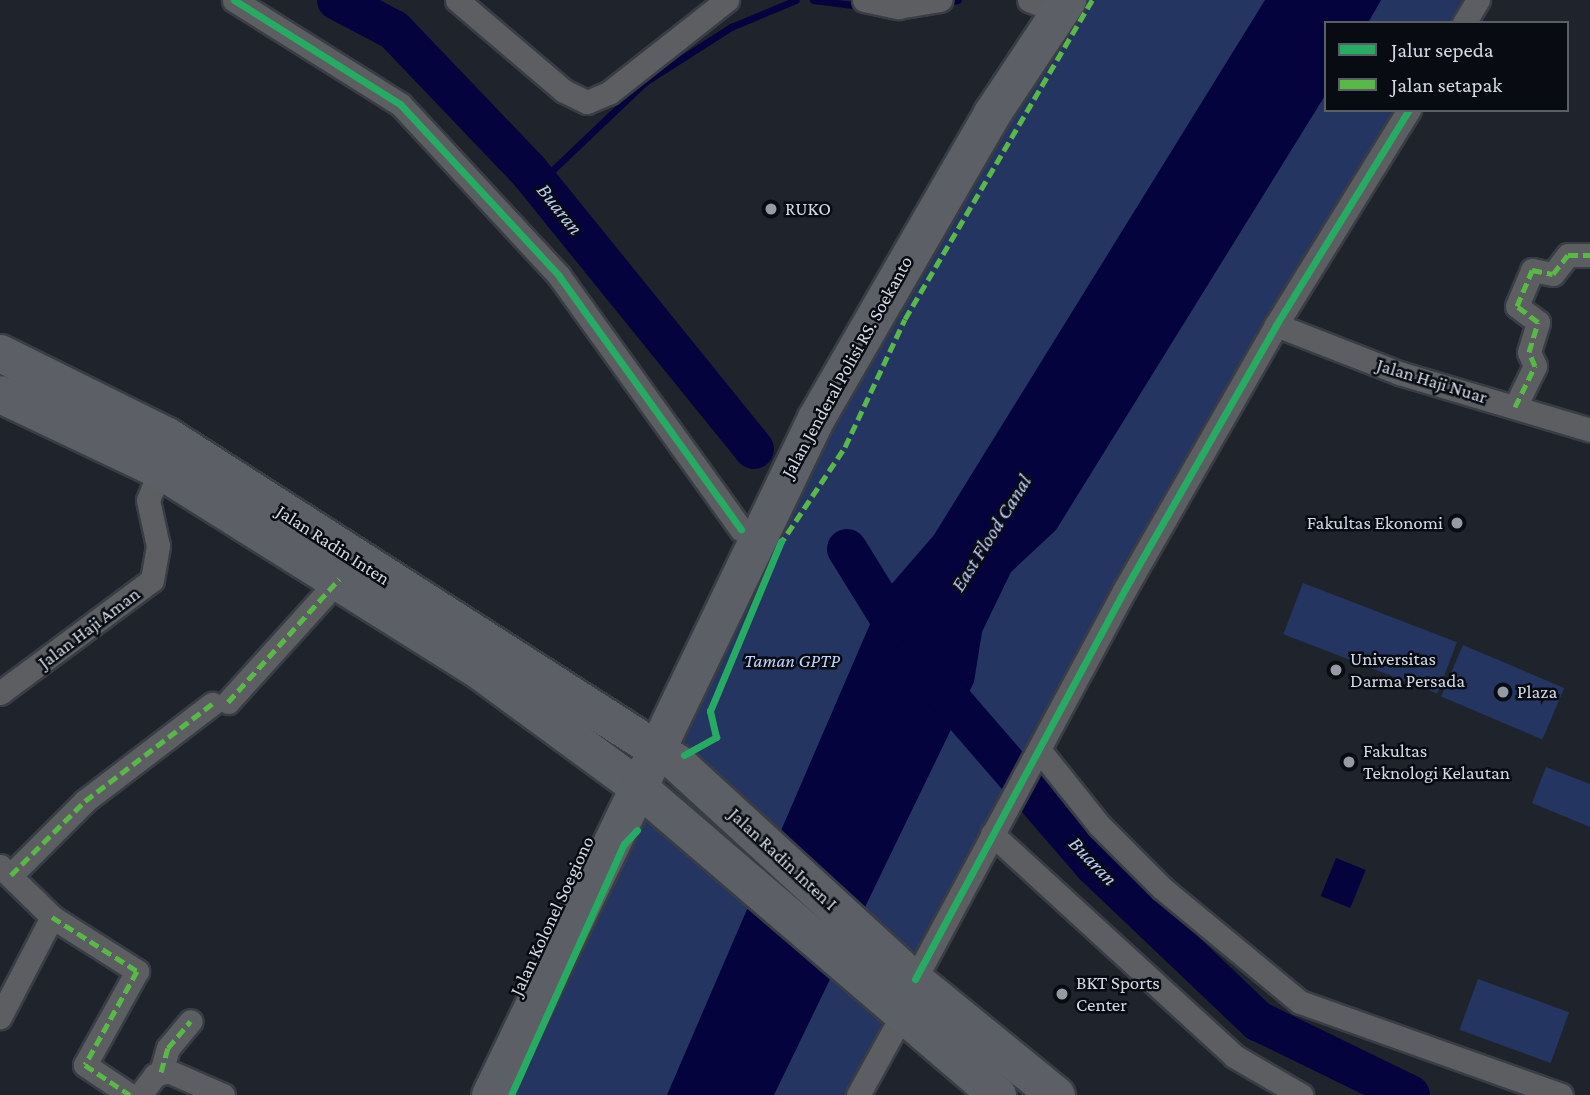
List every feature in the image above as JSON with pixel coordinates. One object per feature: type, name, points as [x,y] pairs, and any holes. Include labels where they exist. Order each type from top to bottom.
[{"type":"main road","name":"Jalan Jenderal Polisi RS. Soekanto","points":[[812,405],[992,113],[1044,1]]},
{"type":"main road","name":"Jalan Jenderal Polisi RS. Soekanto","points":[[648,745],[752,519],[812,405],[1002,67],[1044,1]]},
{"type":"main road","name":"Jalan Radin Inten","points":[[0,353],[167,436],[648,745]]},
{"type":"main road","name":"Jalan Radin Inten","points":[[0,394],[160,470],[339,579],[629,780]]},
{"type":"main road","name":"Jalan Jenderal Polisi RS. Soekanto","points":[[648,745],[679,699],[752,519]]},
{"type":"main road","points":[[679,699],[688,772]]},
{"type":"main road","name":"Jalan Radin Inten I","points":[[648,745],[688,772],[910,975],[1056,1095]]},
{"type":"main road","name":"Jalan Kolonel Soegiono","points":[[470,1095],[648,745]]},
{"type":"main road","name":"Jalan Radin Inten I","points":[[629,780],[892,1009],[997,1095]]},
{"type":"main road","name":"Jalan Kolonel Soegiono","points":[[490,1095],[613,834],[629,780]]},
{"type":"main road","points":[[613,834],[651,810],[664,811]]},
{"type":"street","points":[[234,0],[400,104],[559,276],[752,519]]},
{"type":"street","points":[[457,0],[564,90],[587,102],[610,92],[727,0]]},
{"type":"street","points":[[864,0],[898,8],[940,0]]},
{"type":"street","points":[[1465,21],[1478,0]]},
{"type":"street","points":[[910,975],[998,824],[1276,325],[1408,112]]},
{"type":"street","points":[[1515,407],[1535,366],[1528,352],[1538,322],[1517,306],[1530,273],[1553,274],[1568,255],[1590,255]]},
{"type":"street","name":"Jalan Haji Nuar","points":[[1276,325],[1399,373],[1590,430]]},
{"type":"street","name":"Jalan Haji Aman","points":[[0,693],[152,580],[158,546],[148,500],[160,470]]},
{"type":"street","points":[[130,1095],[85,1065],[137,971],[52,917],[5,870],[85,801],[220,703],[339,579]]},
{"type":"street","points":[[1034,760],[1162,888],[1300,1002],[1561,1095]]},
{"type":"street","points":[[998,824],[1234,1056],[1301,1095]]},
{"type":"street","points":[[0,1017],[52,917]]},
{"type":"street","points":[[858,1095],[892,1009]]},
{"type":"street","points":[[140,1095],[161,1072],[168,1048],[191,1021]]},
{"type":"street","points":[[161,1072],[223,1095]]},
{"type":"green space","name":"Taman GPTP","points":[[1067,0],[1478,0],[1465,21],[1324,21],[1324,112],[1408,112],[915,979],[688,772],[680,742],[764,519]]},
{"type":"green space","points":[[1303,583],[1457,642],[1437,693],[1283,634]]},
{"type":"green space","name":"Plaza","points":[[1463,645],[1564,688],[1542,740],[1441,697]]},
{"type":"green space","points":[[1546,767],[1590,784],[1590,827],[1532,803]]},
{"type":"green space","points":[[638,787],[901,1017],[859,1095],[490,1095]]},
{"type":"green space","points":[[1478,979],[1569,1012],[1551,1063],[1460,1030]]},
{"type":"water","name":"East Flood Canal","points":[[1265,0],[1381,0],[1369,21],[1324,21],[1324,97],[1056,530],[1011,572],[982,632],[974,682],[774,1095],[667,1095],[883,594],[934,535]]},
{"type":"water","points":[[1336,858],[1366,870],[1350,908],[1321,896]]},
{"type":"waterway","name":"Buaran","points":[[337,0],[394,30],[528,170],[754,449]]},
{"type":"waterway","points":[[539,183],[645,82],[731,27],[796,0]]},
{"type":"waterway","points":[[813,0],[861,6]]},
{"type":"waterway","points":[[942,3],[958,0]]},
{"type":"waterway","name":"Buaran","points":[[847,549],[914,657],[1093,864],[1258,1021],[1410,1095]]},
{"type":"marked path","points":[[779,546],[845,447],[905,319],[1092,0]]},
{"type":"marked path","points":[[1515,407],[1535,366],[1529,352],[1538,322],[1517,306],[1532,270],[1553,274],[1568,255],[1590,255]]},
{"type":"marked path","points":[[228,702],[339,579]]},
{"type":"marked path","points":[[11,875],[85,801],[212,704]]},
{"type":"marked path","points":[[52,917],[137,971],[85,1065],[130,1095]]},
{"type":"marked path","points":[[161,1072],[168,1048],[191,1021]]},
{"type":"cycle path","points":[[234,0],[400,104],[559,276],[741,529]]},
{"type":"cycle path","points":[[915,979],[1125,589],[1276,325],[1408,112]]},
{"type":"cycle path","points":[[684,755],[716,737],[710,711],[781,541]]},
{"type":"cycle path","points":[[511,1095],[624,844],[637,830]]},
{"type":"place","name":"RUKO","points":[[771,209]]},
{"type":"place","name":"Fakultas Ekonomi","points":[[1457,523]]},
{"type":"place","name":"Universitas Darma Persada","points":[[1336,670]]},
{"type":"place","name":"Plaza","points":[[1503,692]]},
{"type":"place","name":"Fakultas Teknologi Kelautan","points":[[1349,762]]},
{"type":"place","name":"BKT Sports Center","points":[[1062,994]]}]
